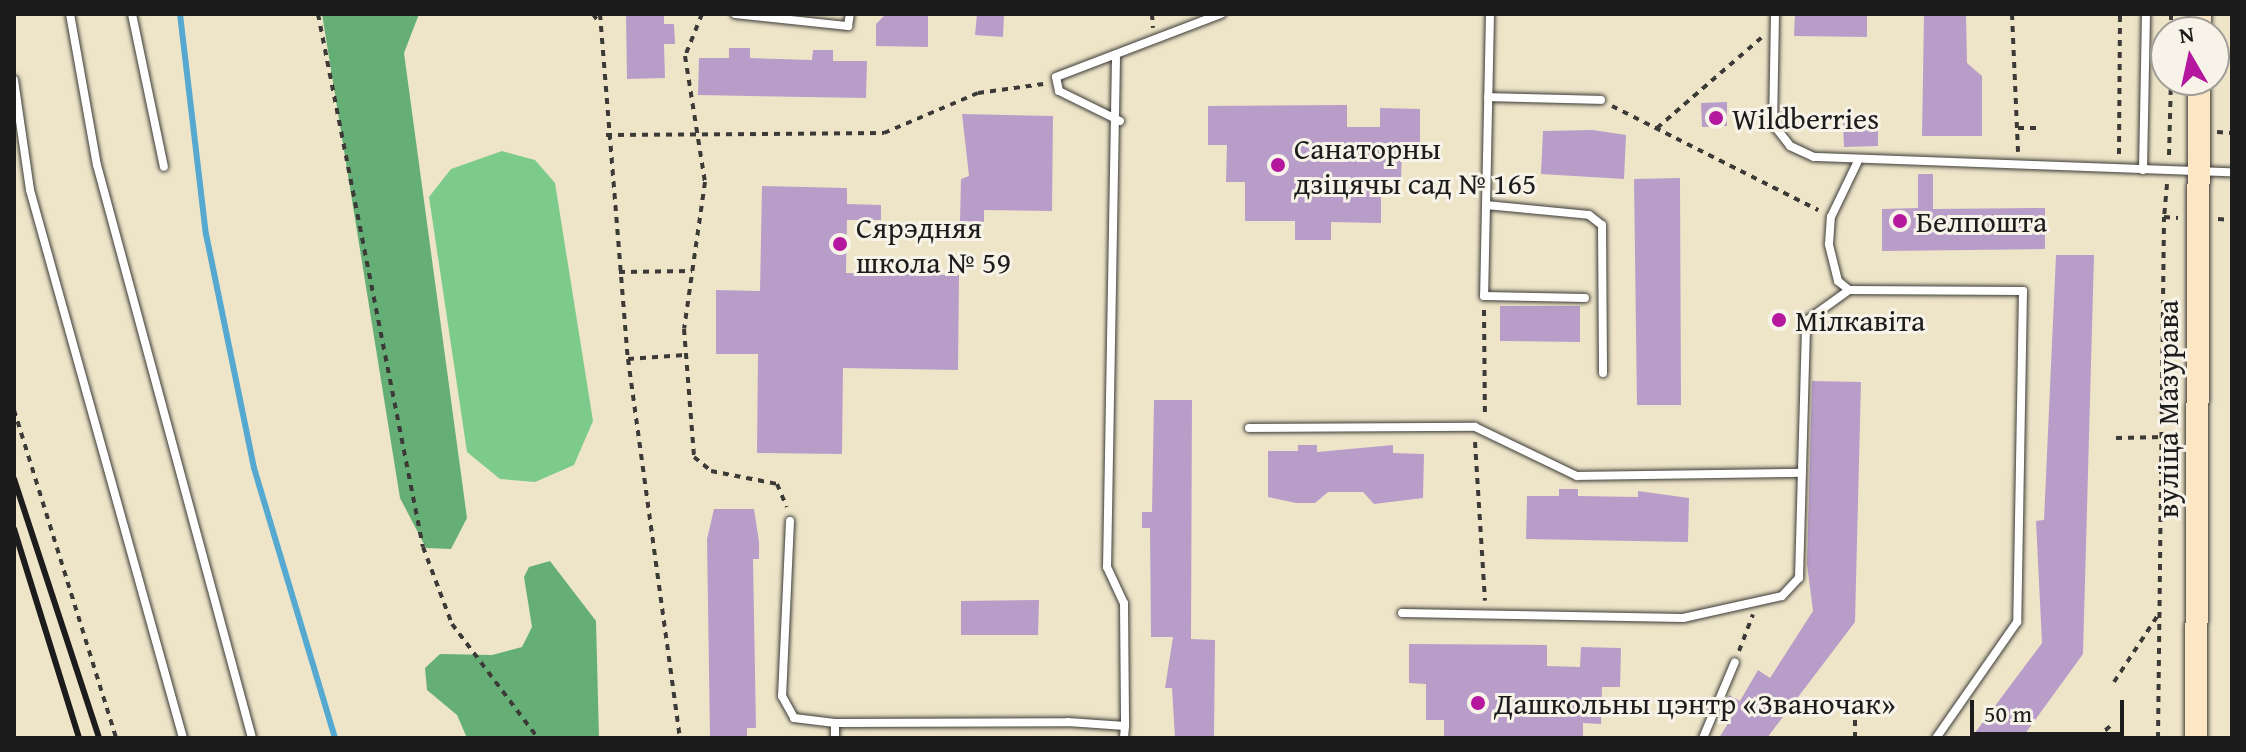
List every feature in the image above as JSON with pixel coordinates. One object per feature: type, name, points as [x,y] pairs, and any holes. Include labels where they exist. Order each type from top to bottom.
[{"type":"main road","name":"вуліца Мазурава","points":[[2196,738],[2199,96]]},
{"type":"lane","points":[[70,14],[97,165],[252,738]]},
{"type":"lane","points":[[132,14],[164,167]]},
{"type":"lane","points":[[735,14],[848,26],[850,14]]},
{"type":"lane","points":[[1054,82],[1221,14]]},
{"type":"lane","points":[[1490,14],[1484,296],[1585,298]]},
{"type":"lane","points":[[1775,14],[1771,114],[1779,135],[1814,157],[1857,163],[2232,172]]},
{"type":"lane","points":[[2143,170],[2146,14]]},
{"type":"lane","points":[[1116,58],[1120,121],[1107,567],[1124,603],[1124,738]]},
{"type":"lane","points":[[14,80],[30,190],[183,738]]},
{"type":"lane","points":[[1054,82],[1120,121]]},
{"type":"lane","points":[[1488,97],[1601,100]]},
{"type":"lane","points":[[1849,290],[1830,258],[1831,217],[1857,163]]},
{"type":"lane","points":[[1486,205],[1589,215],[1602,225],[1603,373]]},
{"type":"lane","points":[[1402,613],[1683,618],[1782,596],[1799,578],[1806,321],[1849,290],[2023,291],[2017,622],[1936,738]]},
{"type":"lane","points":[[1249,428],[1475,427],[1577,476],[1802,473]]},
{"type":"lane","points":[[790,521],[782,696],[794,718],[835,723],[1125,726]]},
{"type":"lane","points":[[1703,738],[1735,662]]},
{"type":"lane","points":[[835,723],[835,738]]},
{"type":"path","points":[[318,14],[423,547],[452,624],[538,738]]},
{"type":"path","points":[[593,14],[601,25]]},
{"type":"path","points":[[600,14],[606,135],[628,359],[680,738]]},
{"type":"path","points":[[702,14],[685,56],[694,134],[705,182],[692,271],[686,355],[699,466],[777,484],[790,521]]},
{"type":"path","points":[[2012,14],[2018,148]]},
{"type":"path","points":[[2119,154],[2120,14]]},
{"type":"path","points":[[1657,128],[1774,26]]},
{"type":"path","points":[[606,135],[884,133],[978,93],[1054,82]]},
{"type":"path","points":[[2170,131],[2171,96]]},
{"type":"path","points":[[1601,100],[1831,217]]},
{"type":"path","points":[[2018,128],[2042,128]]},
{"type":"path","points":[[2158,738],[2165,437],[2164,217]]},
{"type":"path","points":[[619,272],[692,271]]},
{"type":"path","points":[[1484,296],[1485,432]]},
{"type":"path","points":[[628,359],[686,355]]},
{"type":"path","points":[[14,410],[116,738]]},
{"type":"path","points":[[1475,427],[1485,614]]},
{"type":"path","points":[[2116,438],[2165,437]]},
{"type":"path","points":[[1735,662],[1757,601]]},
{"type":"path","points":[[2114,682],[2161,610]]},
{"type":"path","points":[[1855,715],[1855,738]]},
{"type":"path","points":[[2096,738],[2114,723]]},
{"type":"green space","points":[[322,14],[419,14],[404,53],[467,518],[451,549],[426,548],[400,498]]},
{"type":"green space","points":[[502,151],[535,160],[555,183],[593,421],[574,465],[535,482],[500,479],[467,452],[429,197],[451,169]]},
{"type":"green space","points":[[550,561],[596,621],[599,738],[467,738],[457,715],[427,690],[425,668],[440,654],[492,655],[522,647],[532,627],[524,577],[529,567]]},
{"type":"building","points":[[626,14],[664,14],[664,24],[674,24],[675,44],[664,44],[665,78],[627,79]]},
{"type":"building","points":[[886,14],[928,14],[928,47],[876,46],[876,24]]},
{"type":"building","points":[[977,14],[1004,14],[1003,37],[975,35]]},
{"type":"building","points":[[1795,14],[1867,14],[1867,37],[1794,36]]},
{"type":"building","points":[[1924,14],[1966,14],[1967,63],[1982,76],[1982,136],[1922,136]]},
{"type":"building","points":[[729,48],[750,48],[750,58],[812,60],[813,50],[833,50],[833,61],[867,61],[866,98],[698,95],[699,58],[729,58]]},
{"type":"building","points":[[1727,102],[1727,126],[1702,127],[1701,103]]},
{"type":"building","name":"Санаторны дзіцячы сад № 165","points":[[1347,105],[1347,127],[1380,127],[1380,108],[1420,109],[1420,148],[1402,147],[1401,183],[1381,182],[1381,223],[1331,222],[1331,240],[1295,240],[1295,221],[1245,221],[1245,182],[1226,182],[1227,145],[1208,145],[1208,106]]},
{"type":"building","points":[[962,114],[1053,116],[1052,211],[984,210],[984,222],[960,221],[961,179],[969,176]]},
{"type":"building","points":[[1878,122],[1878,146],[1844,147],[1843,123]]},
{"type":"building","points":[[1593,130],[1626,135],[1624,179],[1541,174],[1543,131]]},
{"type":"building","points":[[1918,174],[1933,174],[1933,209],[2045,208],[2045,249],[1882,251],[1882,209],[1918,208]]},
{"type":"building","points":[[1680,178],[1681,405],[1637,405],[1634,179]]},
{"type":"building","points":[[762,186],[847,188],[847,204],[881,205],[881,220],[847,220],[846,273],[959,275],[958,370],[843,368],[842,454],[757,453],[758,354],[716,354],[716,290],[760,291]]},
{"type":"building","points":[[2056,255],[2094,255],[2083,654],[2022,738],[1971,738],[2042,643],[2036,521],[2044,520]]},
{"type":"building","points":[[1500,306],[1580,306],[1580,342],[1500,341]]},
{"type":"building","points":[[1812,381],[1861,382],[1855,622],[1767,738],[1719,738],[1733,715],[1723,709],[1729,695],[1740,701],[1758,670],[1770,678],[1813,611],[1807,564]]},
{"type":"building","points":[[1154,400],[1192,400],[1191,639],[1215,640],[1214,738],[1175,738],[1172,688],[1165,688],[1173,637],[1151,637],[1150,528],[1142,528],[1142,512],[1152,512]]},
{"type":"building","points":[[1298,445],[1317,445],[1317,452],[1393,445],[1393,453],[1424,454],[1423,498],[1374,504],[1363,492],[1328,492],[1315,503],[1296,503],[1268,497],[1268,451],[1298,451]]},
{"type":"building","points":[[1559,489],[1578,489],[1578,496],[1638,497],[1638,491],[1689,498],[1688,542],[1526,539],[1527,496],[1559,496]]},
{"type":"building","points":[[714,509],[754,509],[759,542],[759,559],[753,559],[756,728],[747,728],[747,738],[710,738],[707,539]]},
{"type":"building","points":[[1039,600],[1038,635],[961,635],[961,601]]},
{"type":"building","name":"Дашкольны цэнтр «Званочак»","points":[[1409,644],[1547,645],[1547,666],[1580,667],[1581,647],[1621,648],[1620,687],[1602,687],[1601,724],[1583,723],[1583,738],[1444,738],[1444,720],[1426,720],[1426,684],[1409,683]]},
{"type":"waterway","points":[[180,14],[206,234],[254,468],[335,738]]},
{"type":"railway","points":[[14,479],[99,738]]},
{"type":"railway","points":[[14,529],[79,738]]},
{"type":"place","name":"Wildberries","points":[[1716,118]]},
{"type":"place","name":"Санаторны дзіцячы сад № 165","points":[[1278,165]]},
{"type":"place","name":"Белпошта","points":[[1900,221]]},
{"type":"place","name":"Сярэдняя школа № 59","points":[[840,244]]},
{"type":"place","name":"Мілкавіта","points":[[1779,320]]},
{"type":"place","name":"Дашкольны цэнтр «Званочак»","points":[[1478,703]]}]
